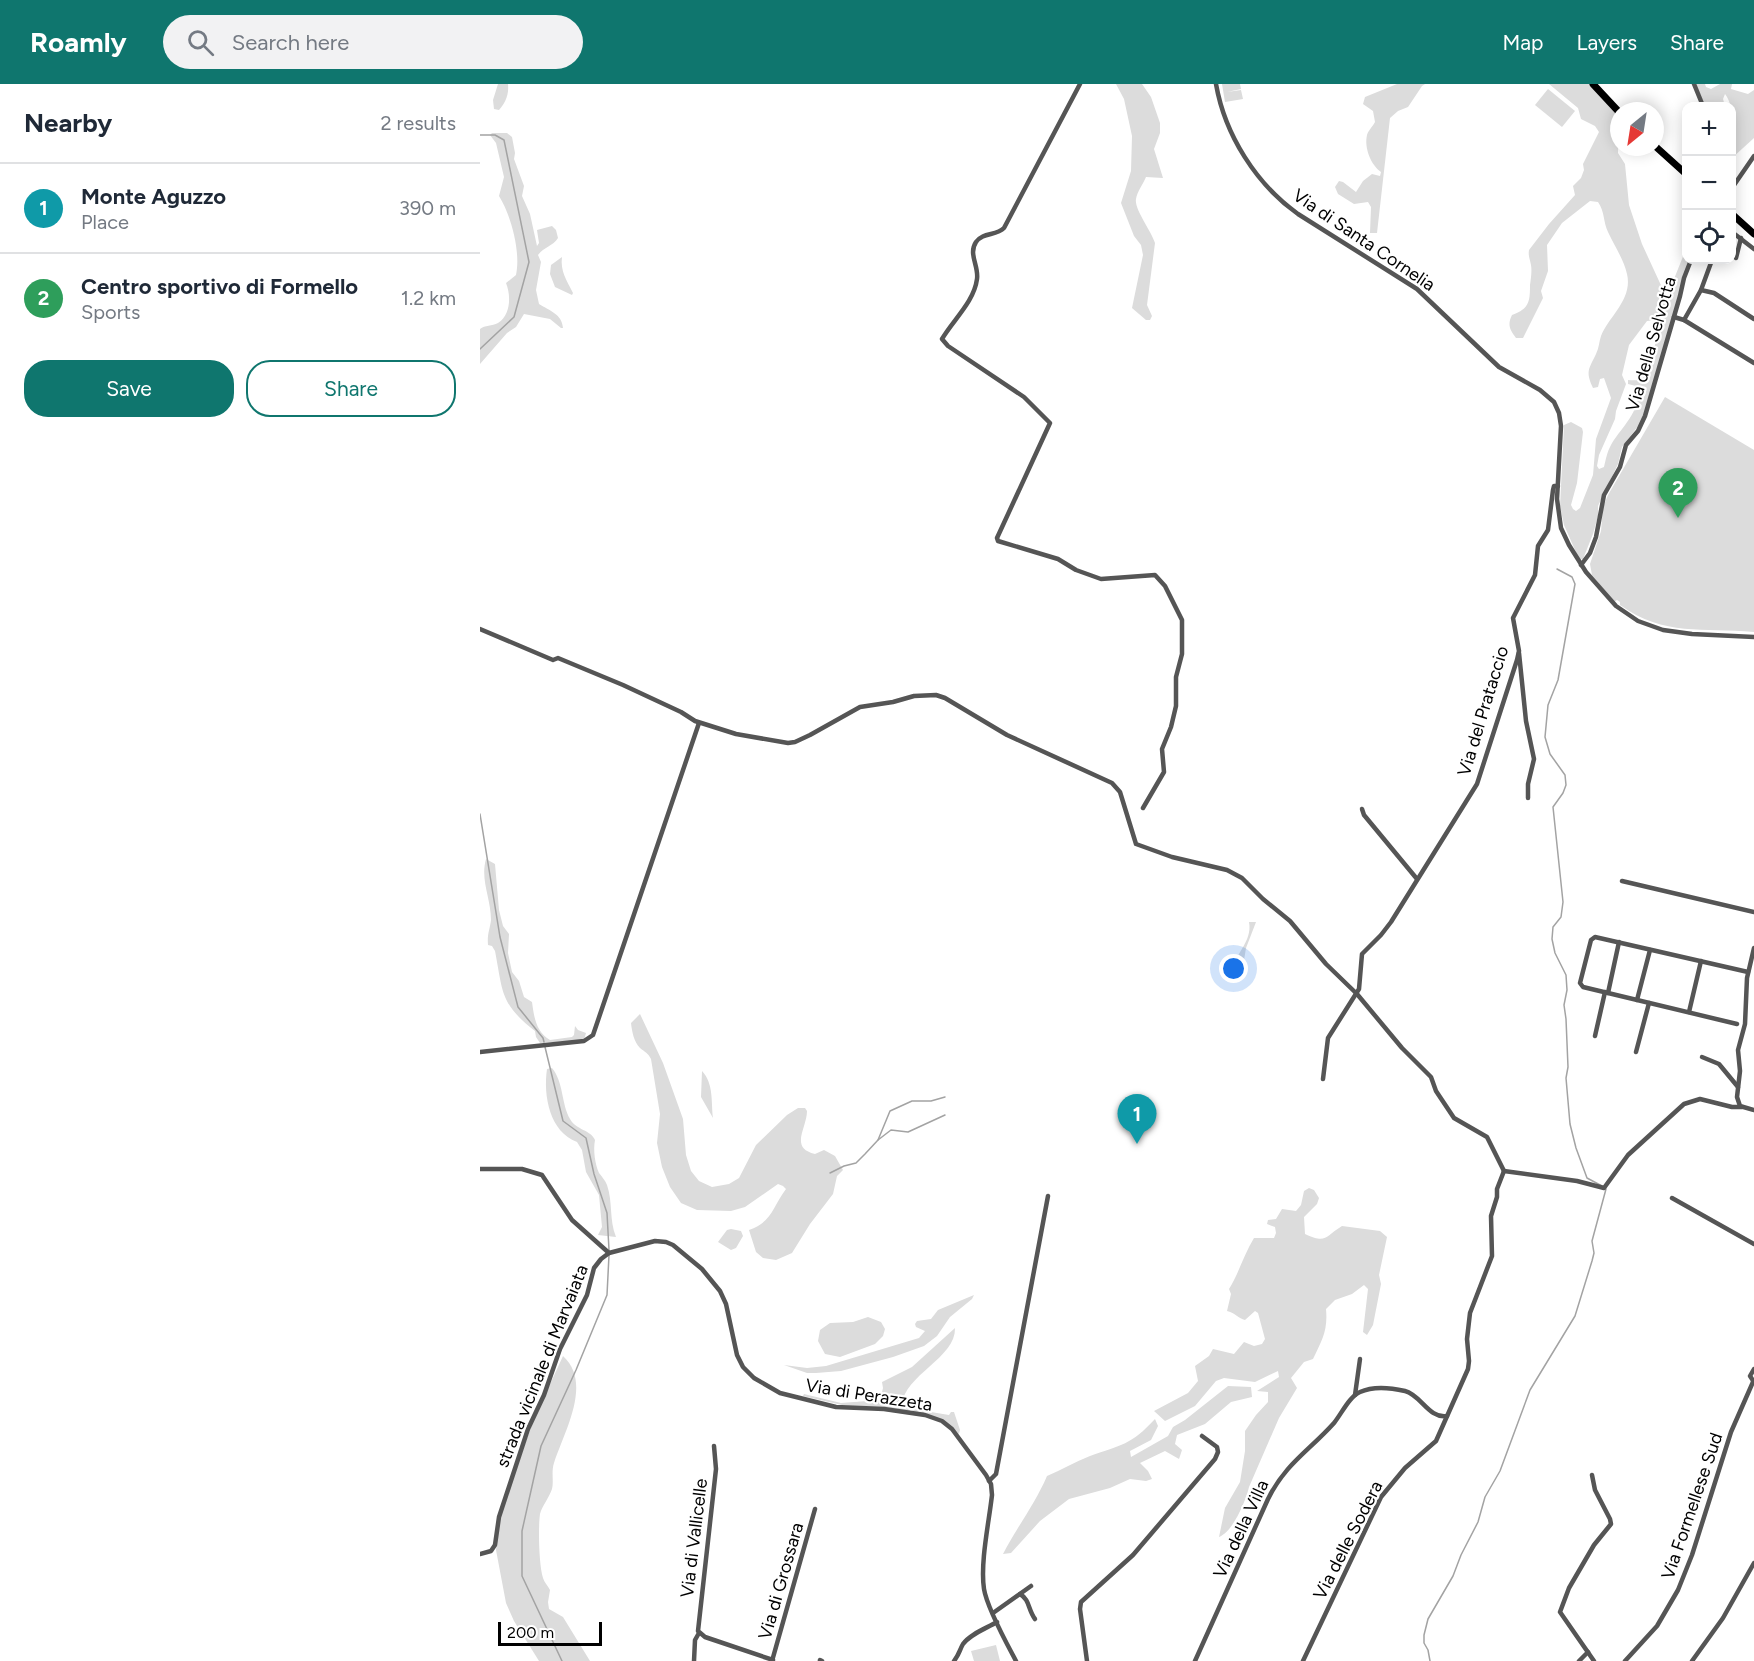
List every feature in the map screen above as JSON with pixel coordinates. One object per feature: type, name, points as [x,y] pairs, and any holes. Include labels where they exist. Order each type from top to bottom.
[{"type":"highway","points":[[1593,84],[1610,102]]},
{"type":"highway","points":[[1598,84],[1615,102]]},
{"type":"highway","points":[[1664,148],[1682,164]]},
{"type":"highway","points":[[1664,154],[1682,170]]},
{"type":"highway","points":[[1733,210],[1754,227]]},
{"type":"highway","points":[[1736,218],[1754,234]]},
{"type":"street","points":[[1080,84],[1004,228],[1000,232],[982,237],[975,244],[972,252],[978,276],[976,283],[961,314],[942,339],[947,345],[1024,397],[1050,423],[997,538],[998,541],[1058,559],[1076,570],[1101,579],[1155,575],[1165,586],[1182,620],[1182,657],[1176,679],[1176,706],[1162,749],[1164,772],[1143,808]]},
{"type":"street","name":"Via di Santa Cornelia","points":[[1216,84],[1223,113],[1242,152],[1253,170],[1281,201],[1417,289],[1499,367],[1535,386],[1551,399],[1559,413],[1561,426],[1558,486]]},
{"type":"street","points":[[1694,84],[1701,102]]},
{"type":"street","points":[[1736,180],[1754,156]]},
{"type":"street","points":[[1736,235],[1754,249]]},
{"type":"street","points":[[1736,258],[1741,238]]},
{"type":"street","name":"Via della Selvotta","points":[[1581,565],[1590,553],[1596,537],[1604,495],[1620,467],[1626,445],[1636,435],[1645,416],[1689,264]]},
{"type":"street","points":[[1684,320],[1701,290],[1711,264]]},
{"type":"street","points":[[1701,290],[1714,293],[1754,319]]},
{"type":"street","points":[[1674,317],[1684,320],[1754,363]]},
{"type":"street","name":"Via del Prataccio","points":[[1357,994],[1361,980],[1362,954],[1383,933],[1477,784],[1519,651],[1513,618],[1535,575],[1538,546],[1548,530],[1553,490],[1554,486],[1558,486]]},
{"type":"street","points":[[1558,486],[1557,499],[1561,528],[1592,581],[1616,606],[1644,624],[1681,633],[1754,637]]},
{"type":"street","points":[[480,629],[553,660],[558,658],[609,679],[699,723],[736,734],[788,743],[810,735],[860,707],[929,694],[940,696],[1002,733],[1039,748],[1114,785],[1121,794],[1135,843],[1172,857],[1227,870],[1240,876],[1288,919],[1326,964],[1357,994],[1401,1047],[1431,1077],[1436,1091],[1454,1118],[1489,1140],[1504,1171],[1577,1181],[1601,1188],[1628,1155],[1684,1104],[1700,1099],[1754,1110]]},
{"type":"street","points":[[1519,651],[1527,728],[1534,759],[1528,784],[1528,798]]},
{"type":"street","points":[[480,1052],[584,1041],[593,1035],[699,723]]},
{"type":"street","points":[[1362,809],[1363,814],[1417,879]]},
{"type":"street","points":[[1622,881],[1754,912]]},
{"type":"street","points":[[1737,1024],[1580,985],[1591,940],[1595,937],[1748,972]]},
{"type":"street","points":[[1595,1036],[1619,942]]},
{"type":"street","points":[[1742,1107],[1737,1101],[1740,1071],[1739,1048],[1745,1024],[1748,972],[1754,948]]},
{"type":"street","points":[[1637,1000],[1650,950]]},
{"type":"street","points":[[1689,1012],[1701,962]]},
{"type":"street","points":[[1323,1079],[1329,1036],[1357,994]]},
{"type":"street","points":[[1636,1052],[1649,1003]]},
{"type":"street","points":[[1702,1057],[1719,1064],[1738,1087]]},
{"type":"street","points":[[480,1169],[522,1169],[540,1174],[547,1180],[572,1220],[609,1253]]},
{"type":"street","name":"Via delle Sodera","points":[[1304,1661],[1385,1491],[1408,1465],[1434,1443],[1469,1363],[1467,1334],[1470,1313],[1492,1256],[1491,1216],[1504,1171]]},
{"type":"street","points":[[1016,1661],[986,1597],[983,1584],[992,1495],[989,1481],[996,1474],[1048,1196]]},
{"type":"street","points":[[1672,1198],[1754,1244]]},
{"type":"street","name":"Via di Perazzeta","points":[[609,1253],[656,1241],[673,1245],[705,1272],[720,1291],[726,1304],[737,1355],[745,1369],[757,1380],[780,1393],[836,1407],[880,1409],[942,1420],[953,1431],[989,1481]]},
{"type":"street","name":"strada vicinale di Marvaiata","points":[[480,1554],[491,1551],[495,1545],[499,1517],[529,1427],[544,1395],[561,1346],[587,1294],[594,1268],[609,1253]]},
{"type":"street","name":"Via della Villa","points":[[1195,1661],[1270,1496],[1290,1465],[1334,1422],[1355,1395],[1360,1359]]},
{"type":"street","name":"Via Formellese Sud","points":[[1625,1661],[1657,1626],[1677,1590],[1692,1555],[1732,1429],[1754,1382],[1750,1376],[1754,1370]]},
{"type":"street","points":[[1355,1395],[1373,1388],[1405,1391],[1438,1416],[1447,1416]]},
{"type":"street","points":[[1087,1661],[1081,1601],[1133,1556],[1215,1459],[1217,1448],[1202,1437]]},
{"type":"street","name":"Via di Vallicelle","points":[[694,1661],[716,1470],[714,1446]]},
{"type":"street","points":[[1592,1475],[1595,1490],[1611,1524],[1596,1543],[1569,1588],[1560,1612],[1594,1661]]},
{"type":"street","name":"Via di Grossara","points":[[772,1660],[815,1509]]},
{"type":"street","points":[[1692,1661],[1723,1618],[1754,1563]]},
{"type":"street","points":[[993,1613],[1031,1586]]},
{"type":"street","points":[[1020,1594],[1027,1599],[1030,1613],[1035,1619]]},
{"type":"street","points":[[954,1661],[967,1640],[997,1622]]},
{"type":"street","points":[[699,1633],[772,1660]]},
{"type":"street","points":[[1579,1661],[1588,1652]]},
{"type":"shaded area","points":[[498,84],[508,84],[504,104],[499,110],[494,109],[493,100]]},
{"type":"shaded area","points":[[1116,84],[1142,84],[1151,97],[1160,123],[1160,133],[1154,149],[1163,178],[1146,177],[1136,199],[1138,209],[1155,243],[1147,305],[1152,316],[1150,320],[1146,320],[1132,308],[1143,255],[1141,245],[1134,236],[1121,203],[1131,171],[1132,136],[1124,99]]},
{"type":"shaded area","points":[[1222,84],[1240,84],[1241,89],[1227,92],[1241,90],[1243,99],[1225,102]]},
{"type":"shaded area","points":[[1397,84],[1425,84],[1408,107],[1398,111],[1390,118],[1377,233],[1370,233],[1371,207],[1368,202],[1354,204],[1338,194],[1335,187],[1339,181],[1356,192],[1363,181],[1372,174],[1380,176],[1381,172],[1371,161],[1367,151],[1366,140],[1375,122],[1373,111],[1363,104],[1365,97]]},
{"type":"shaded area","points":[[1549,84],[1589,84],[1610,106],[1610,156],[1620,156],[1625,164],[1629,205],[1642,244],[1665,294],[1668,294],[1682,259],[1682,264],[1689,264],[1642,421],[1622,447],[1618,464],[1598,506],[1593,534],[1583,559],[1579,559],[1564,525],[1560,506],[1564,425],[1571,422],[1582,428],[1583,432],[1577,483],[1571,505],[1576,511],[1580,508],[1593,475],[1596,439],[1611,398],[1604,378],[1600,379],[1598,387],[1593,388],[1589,370],[1601,336],[1624,299],[1628,283],[1624,263],[1606,228],[1598,202],[1590,201],[1562,223],[1547,245],[1548,271],[1541,291],[1543,298],[1523,338],[1516,338],[1509,325],[1512,315],[1522,310],[1529,300],[1531,270],[1529,250],[1575,195],[1573,186],[1581,178],[1584,170],[1583,164],[1599,132],[1595,126],[1581,119],[1578,108]],"holes":[[[1656,320],[1660,323],[1649,371],[1640,379],[1628,380],[1628,384],[1636,386],[1637,402],[1611,445],[1604,467],[1599,469],[1597,466],[1599,455],[1615,419],[1626,384],[1622,375],[1629,345],[1647,321]]]},
{"type":"shaded area","points":[[1696,84],[1705,84],[1711,89],[1720,84],[1732,84],[1731,89],[1748,94],[1754,90],[1754,138],[1736,154],[1736,102],[1729,102],[1725,94],[1724,102],[1703,102]]},
{"type":"shaded area","points":[[1548,89],[1575,111],[1562,127],[1535,105]]},
{"type":"shaded area","points":[[507,133],[512,137],[514,159],[524,186],[522,196],[530,214],[537,246],[539,243],[537,230],[552,226],[556,230],[558,238],[538,255],[541,262],[536,290],[539,304],[558,316],[563,328],[550,319],[524,314],[516,327],[507,333],[480,364],[480,329],[498,323],[508,310],[509,293],[506,283],[516,275],[517,266],[514,234],[499,196],[504,177],[496,143],[490,135]]},
{"type":"shaded area","points":[[562,257],[563,271],[572,295],[555,287],[550,274],[551,265]]},
{"type":"shaded area","points":[[1665,397],[1754,450],[1754,632],[1684,629],[1653,622],[1620,605],[1617,600],[1614,602],[1592,575],[1590,564],[1601,531],[1603,507]]},
{"type":"shaded area","points":[[486,859],[495,864],[499,910],[503,926],[509,934],[508,953],[512,972],[519,981],[524,997],[532,1002],[539,1028],[550,1040],[572,1037],[575,1026],[586,1033],[584,1040],[540,1043],[535,1031],[509,1005],[502,987],[495,951],[492,946],[488,945],[491,912],[484,874]]},
{"type":"shaded area","points":[[1249,922],[1256,922],[1244,960],[1231,975],[1235,961],[1246,942]]},
{"type":"shaded area","points":[[640,1014],[663,1063],[683,1119],[686,1155],[691,1171],[699,1181],[712,1187],[729,1184],[739,1178],[756,1145],[787,1115],[798,1108],[805,1108],[807,1111],[801,1137],[803,1147],[815,1154],[824,1150],[835,1156],[843,1170],[837,1176],[833,1194],[792,1253],[776,1260],[763,1258],[756,1252],[749,1230],[763,1223],[771,1214],[786,1189],[783,1186],[778,1184],[745,1207],[731,1211],[697,1210],[681,1203],[670,1187],[662,1167],[657,1143],[660,1114],[651,1059],[638,1046],[632,1030],[631,1023]]},
{"type":"shaded area","points":[[552,1068],[559,1080],[570,1119],[595,1140],[595,1161],[609,1191],[612,1224],[616,1237],[598,1235],[602,1227],[599,1195],[586,1172],[582,1150],[577,1142],[560,1130],[550,1112],[546,1079],[547,1069]]},
{"type":"shaded area","points":[[702,1071],[710,1087],[713,1118],[701,1097]]},
{"type":"shaded area","points":[[1309,1188],[1314,1190],[1319,1198],[1317,1204],[1304,1217],[1305,1234],[1322,1239],[1342,1226],[1380,1231],[1387,1237],[1379,1275],[1381,1284],[1373,1325],[1367,1335],[1363,1332],[1368,1289],[1364,1285],[1352,1294],[1335,1300],[1326,1309],[1324,1335],[1313,1359],[1304,1362],[1291,1378],[1297,1388],[1279,1418],[1238,1515],[1229,1529],[1219,1537],[1225,1508],[1240,1482],[1245,1451],[1245,1431],[1268,1402],[1268,1392],[1257,1391],[1279,1377],[1278,1371],[1255,1382],[1224,1378],[1216,1381],[1195,1406],[1165,1421],[1154,1411],[1188,1393],[1198,1381],[1195,1366],[1209,1356],[1213,1349],[1234,1354],[1244,1342],[1254,1346],[1262,1344],[1265,1339],[1258,1313],[1255,1311],[1245,1320],[1227,1311],[1231,1294],[1229,1289],[1254,1238],[1274,1238],[1275,1227],[1267,1224],[1268,1220],[1276,1219],[1282,1209],[1296,1211],[1301,1205],[1304,1191]]},
{"type":"shaded area","points":[[727,1230],[741,1231],[743,1236],[736,1248],[731,1250],[718,1242]]},
{"type":"shaded area","points":[[974,1295],[950,1317],[937,1336],[924,1346],[841,1371],[807,1373],[784,1365],[807,1368],[826,1366],[919,1338],[925,1331],[916,1327],[917,1321],[931,1319],[938,1310]]},
{"type":"shaded area","points":[[868,1317],[881,1322],[885,1329],[883,1336],[875,1344],[840,1357],[825,1354],[818,1341],[820,1330],[830,1323],[853,1322]]},
{"type":"shaded area","points":[[955,1328],[953,1339],[947,1348],[911,1385],[902,1405],[907,1408],[949,1415],[954,1412],[960,1430],[959,1434],[941,1419],[842,1405],[803,1396],[804,1394],[841,1403],[880,1400],[882,1382],[912,1367]]},
{"type":"shaded area","points":[[563,1356],[572,1367],[576,1380],[576,1394],[574,1408],[553,1466],[552,1489],[540,1514],[540,1556],[543,1578],[550,1590],[549,1609],[563,1617],[590,1661],[539,1661],[514,1621],[506,1603],[496,1550],[501,1511],[534,1419]]},
{"type":"shaded area","points":[[1228,1386],[1251,1387],[1252,1397],[1231,1402],[1205,1424],[1177,1435],[1175,1444],[1182,1450],[1179,1459],[1165,1451],[1140,1463],[1152,1479],[1146,1481],[1130,1479],[1110,1488],[1069,1499],[1040,1521],[1011,1553],[1003,1554],[1047,1476],[1084,1458],[1125,1443],[1155,1419],[1158,1426],[1151,1440],[1130,1451],[1131,1457],[1168,1436],[1173,1427]]},
{"type":"shaded area","points":[[996,1645],[1000,1661],[974,1661],[971,1651]]},
{"type":"waterway","points":[[480,135],[495,135],[504,140],[529,262],[514,317],[480,349]]},
{"type":"waterway","points":[[1557,569],[1572,577],[1575,584],[1558,680],[1548,705],[1545,737],[1550,754],[1565,775],[1566,785],[1553,807],[1563,902],[1561,917],[1553,927],[1552,939],[1555,953],[1566,975],[1567,990],[1564,1005],[1570,1124],[1587,1178],[1602,1186]]},
{"type":"waterway","points":[[480,814],[500,937],[518,1007],[544,1042]]},
{"type":"waterway","points":[[545,1047],[563,1121],[586,1138],[594,1174],[607,1213],[609,1250]]},
{"type":"waterway","points":[[830,1173],[856,1163],[865,1154],[878,1140],[890,1111],[912,1101],[931,1101],[945,1097]]},
{"type":"waterway","points":[[878,1140],[891,1130],[908,1132],[945,1115]]},
{"type":"waterway","points":[[1430,1661],[1424,1643],[1428,1619],[1453,1576],[1478,1522],[1485,1497],[1500,1471],[1530,1390],[1575,1316],[1594,1253],[1592,1241],[1606,1189]]},
{"type":"waterway","points":[[562,1661],[522,1576],[522,1531],[541,1446],[607,1295],[609,1255]]},
{"type":"place","name":"Centro sportivo di Formello","points":[[1678,518]]},
{"type":"place","name":"Monte Aguzzo","points":[[1137,1144]]}]
